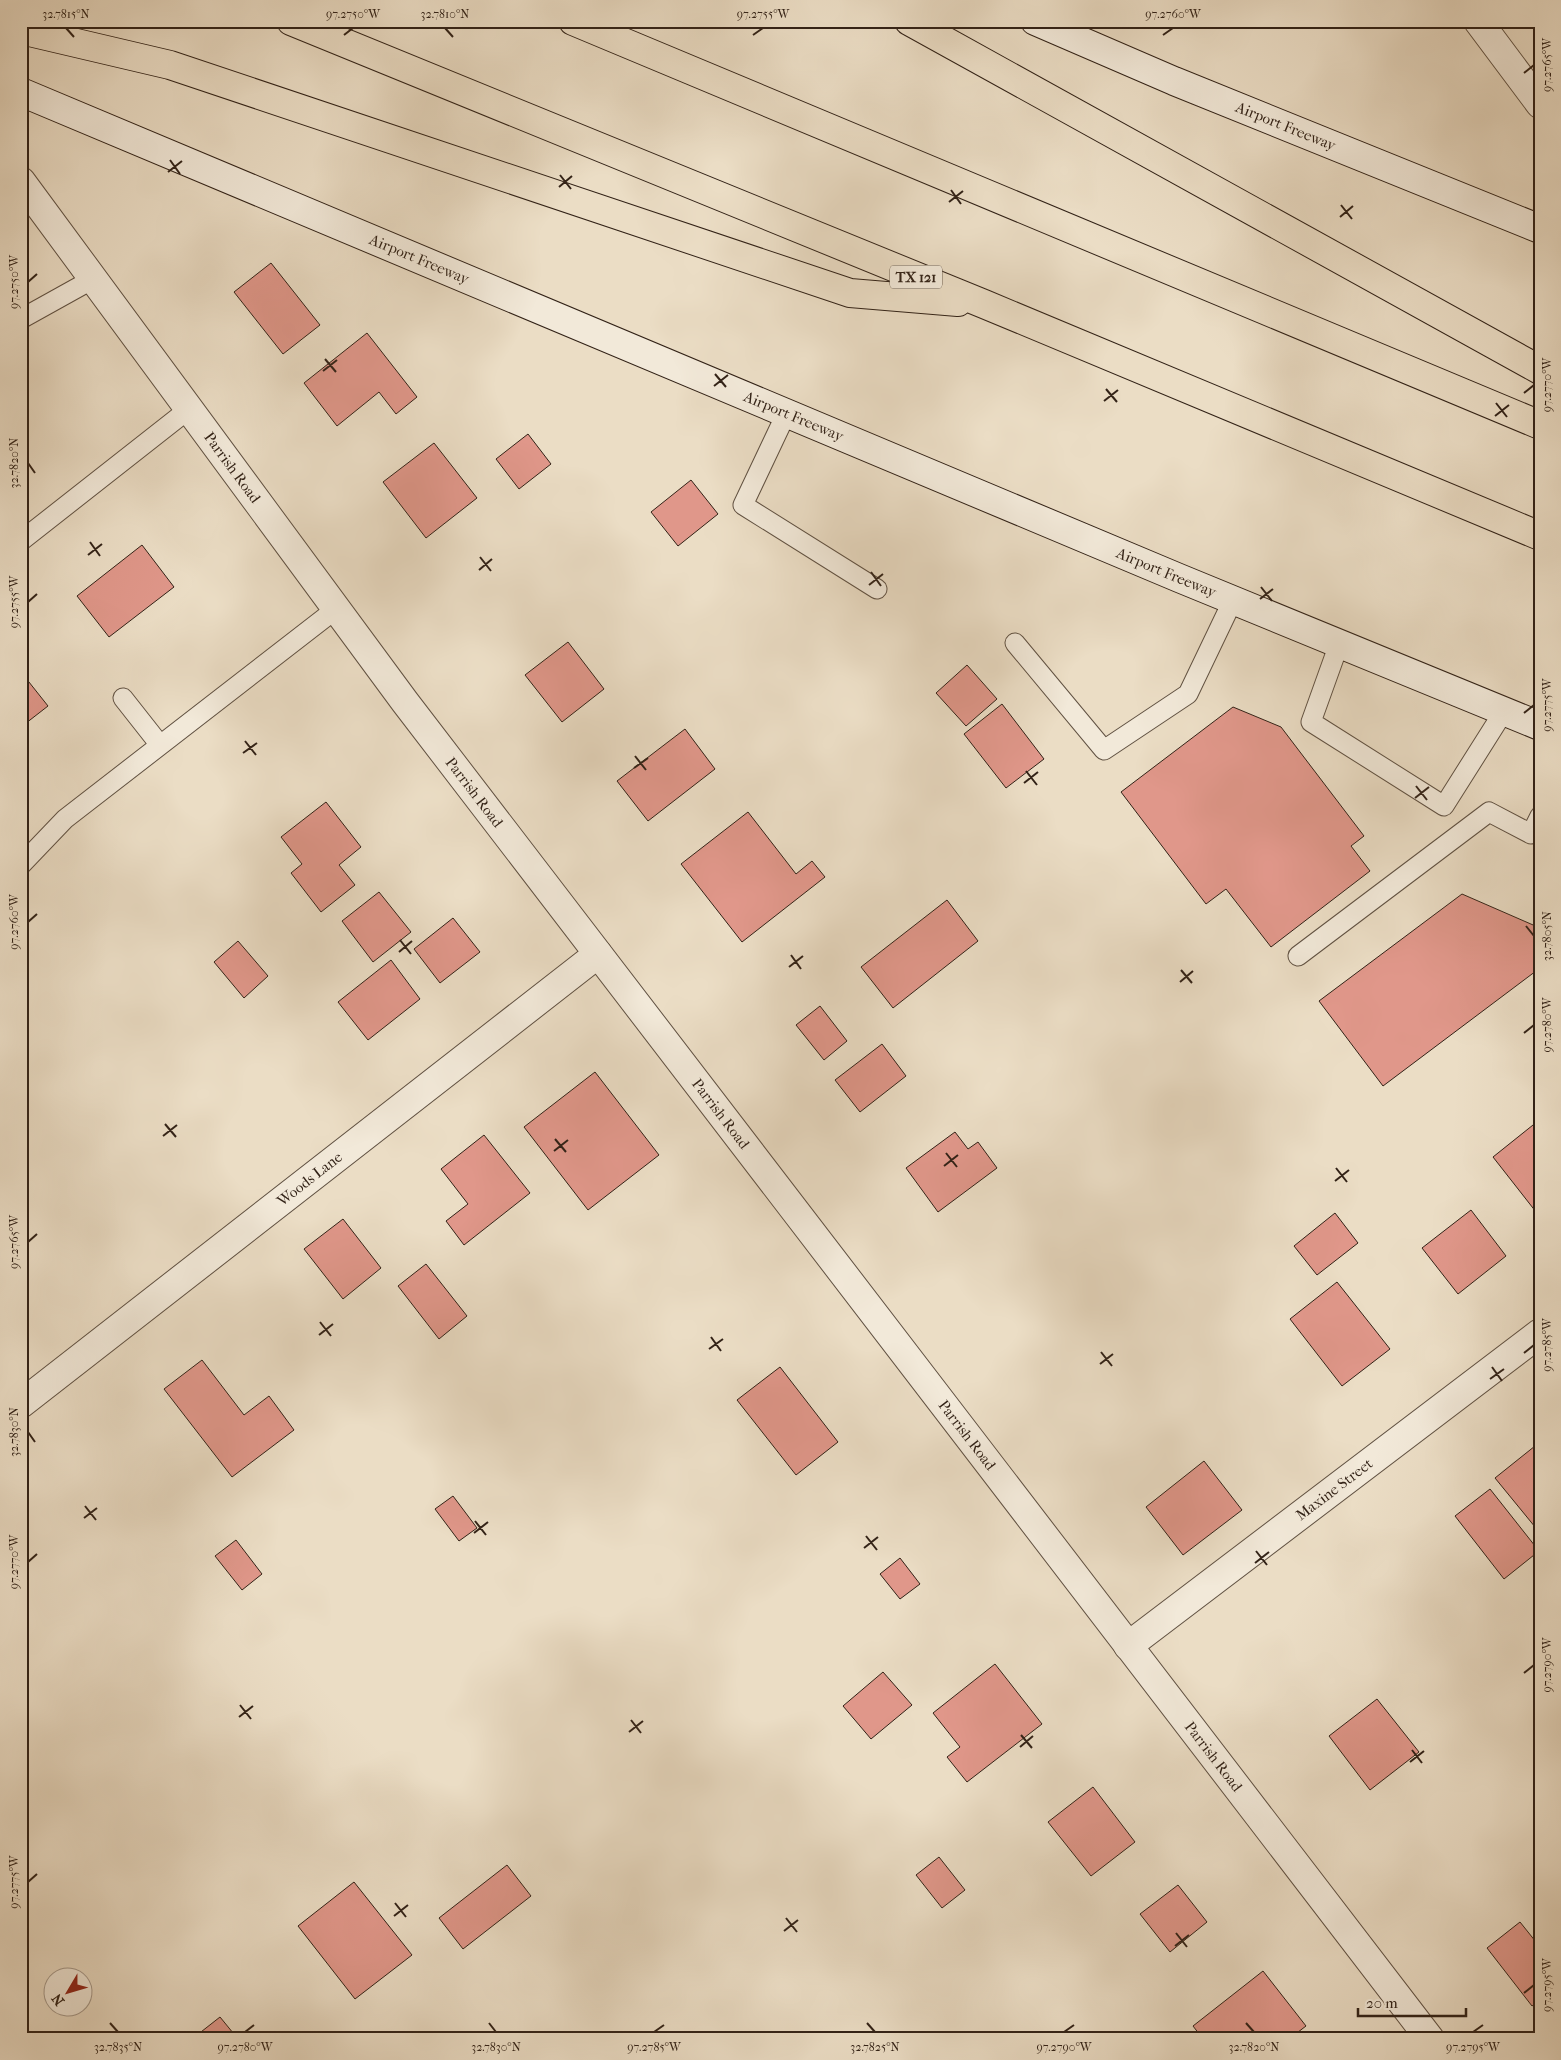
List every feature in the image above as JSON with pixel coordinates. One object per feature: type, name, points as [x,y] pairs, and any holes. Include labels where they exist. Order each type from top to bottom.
[{"type":"highway","name":"TX 121","points":[[291,21],[984,304],[1540,536]]},
{"type":"highway","points":[[573,21],[1540,426]]},
{"type":"highway","points":[[909,21],[1540,370]]},
{"type":"highway","points":[[21,30],[170,65],[850,293],[984,304]]},
{"type":"street","name":"Airport Freeway","points":[[1035,21],[1174,80],[1540,229]]},
{"type":"street","points":[[1478,21],[1540,104]]},
{"type":"street","name":"Airport Freeway","points":[[21,92],[1233,600],[1540,726]]},
{"type":"street","name":"Parrish Road","points":[[21,181],[336,609],[598,954],[1430,2039]]},
{"type":"street","name":"Woods Lane","points":[[21,1404],[598,954]]},
{"type":"street","name":"Maxine Street","points":[[1128,1646],[1540,1333]]},
{"type":"lane","points":[[21,319],[93,279]]},
{"type":"lane","points":[[21,541],[189,409]]},
{"type":"lane","points":[[786,412],[744,506],[877,589]]},
{"type":"lane","points":[[1015,643],[1104,750],[1188,694],[1233,600]]},
{"type":"lane","points":[[21,865],[65,819],[336,609]]},
{"type":"lane","points":[[1339,644],[1311,722],[1444,806],[1504,711]]},
{"type":"lane","points":[[123,698],[160,745]]},
{"type":"lane","points":[[1298,956],[1489,812],[1532,834],[1540,816]]},
{"type":"building","points":[[271,263],[320,325],[283,354],[234,292]]},
{"type":"building","points":[[367,333],[417,397],[396,414],[379,392],[337,426],[304,383]]},
{"type":"building","points":[[528,434],[551,464],[519,489],[496,459]]},
{"type":"building","points":[[434,443],[477,498],[426,538],[383,482]]},
{"type":"building","points":[[691,480],[718,514],[678,546],[651,512]]},
{"type":"building","points":[[142,545],[174,587],[109,637],[77,596]]},
{"type":"building","points":[[568,642],[604,689],[562,722],[525,675]]},
{"type":"building","points":[[967,665],[997,699],[966,726],[936,693]]},
{"type":"building","points":[[21,672],[48,706],[21,727]]},
{"type":"building","points":[[1002,704],[1044,759],[1006,788],[964,734]]},
{"type":"building","points":[[1233,707],[1281,727],[1364,836],[1351,846],[1370,871],[1271,947],[1226,889],[1206,904],[1121,792]]},
{"type":"building","points":[[685,729],[715,769],[648,821],[617,781]]},
{"type":"building","points":[[326,802],[361,847],[339,865],[355,885],[321,912],[291,873],[302,864],[281,837]]},
{"type":"building","points":[[748,812],[796,874],[812,861],[825,877],[742,942],[681,864]]},
{"type":"building","points":[[379,892],[411,932],[373,962],[342,921]]},
{"type":"building","points":[[1462,894],[1540,928],[1540,968],[1383,1086],[1319,1001]]},
{"type":"building","points":[[947,900],[978,941],[893,1008],[861,967]]},
{"type":"building","points":[[453,918],[480,952],[440,983],[414,949]]},
{"type":"building","points":[[238,941],[268,976],[244,998],[214,962]]},
{"type":"building","points":[[391,960],[420,999],[368,1040],[338,1002]]},
{"type":"building","points":[[820,1006],[847,1041],[824,1060],[796,1025]]},
{"type":"building","points":[[882,1044],[906,1076],[860,1112],[835,1080]]},
{"type":"building","points":[[595,1072],[659,1155],[588,1210],[524,1127]]},
{"type":"building","points":[[1538,1121],[1540,1123],[1540,1217],[1493,1157]]},
{"type":"building","points":[[955,1132],[968,1149],[978,1142],[997,1168],[938,1212],[906,1168]]},
{"type":"building","points":[[484,1135],[530,1193],[464,1245],[446,1221],[468,1204],[441,1169]]},
{"type":"building","points":[[1471,1210],[1506,1256],[1458,1294],[1422,1248]]},
{"type":"building","points":[[1335,1213],[1358,1243],[1317,1275],[1294,1246]]},
{"type":"building","points":[[343,1219],[381,1268],[343,1299],[304,1249]]},
{"type":"building","points":[[426,1264],[467,1316],[439,1339],[398,1286]]},
{"type":"building","points":[[1337,1282],[1390,1349],[1342,1386],[1290,1319]]},
{"type":"building","points":[[202,1360],[244,1415],[269,1396],[294,1430],[232,1477],[164,1389]]},
{"type":"building","points":[[780,1367],[838,1442],[796,1475],[737,1400]]},
{"type":"building","points":[[1540,1442],[1540,1533],[1495,1478]]},
{"type":"building","points":[[1204,1461],[1242,1510],[1183,1555],[1146,1507]]},
{"type":"building","points":[[1490,1489],[1539,1551],[1504,1579],[1455,1516]]},
{"type":"building","points":[[453,1496],[477,1528],[459,1541],[435,1509]]},
{"type":"building","points":[[236,1540],[262,1574],[242,1590],[215,1556]]},
{"type":"building","points":[[900,1558],[920,1584],[900,1599],[880,1574]]},
{"type":"building","points":[[995,1664],[1042,1724],[967,1782],[947,1757],[960,1747],[933,1713]]},
{"type":"building","points":[[883,1672],[912,1705],[871,1739],[843,1706]]},
{"type":"building","points":[[1377,1699],[1419,1752],[1370,1790],[1329,1736]]},
{"type":"building","points":[[1093,1787],[1135,1842],[1091,1876],[1048,1822]]},
{"type":"building","points":[[939,1857],[965,1890],[942,1908],[916,1875]]},
{"type":"building","points":[[507,1865],[531,1896],[463,1949],[439,1918]]},
{"type":"building","points":[[354,1882],[412,1955],[355,1999],[298,1926]]},
{"type":"building","points":[[1178,1885],[1207,1922],[1170,1952],[1140,1914]]},
{"type":"building","points":[[1520,1922],[1540,1947],[1540,2000],[1532,2006],[1487,1948]]},
{"type":"building","points":[[1263,1971],[1306,2026],[1289,2039],[1203,2039],[1193,2026]]},
{"type":"building","points":[[220,2017],[238,2039],[192,2039]]}]
